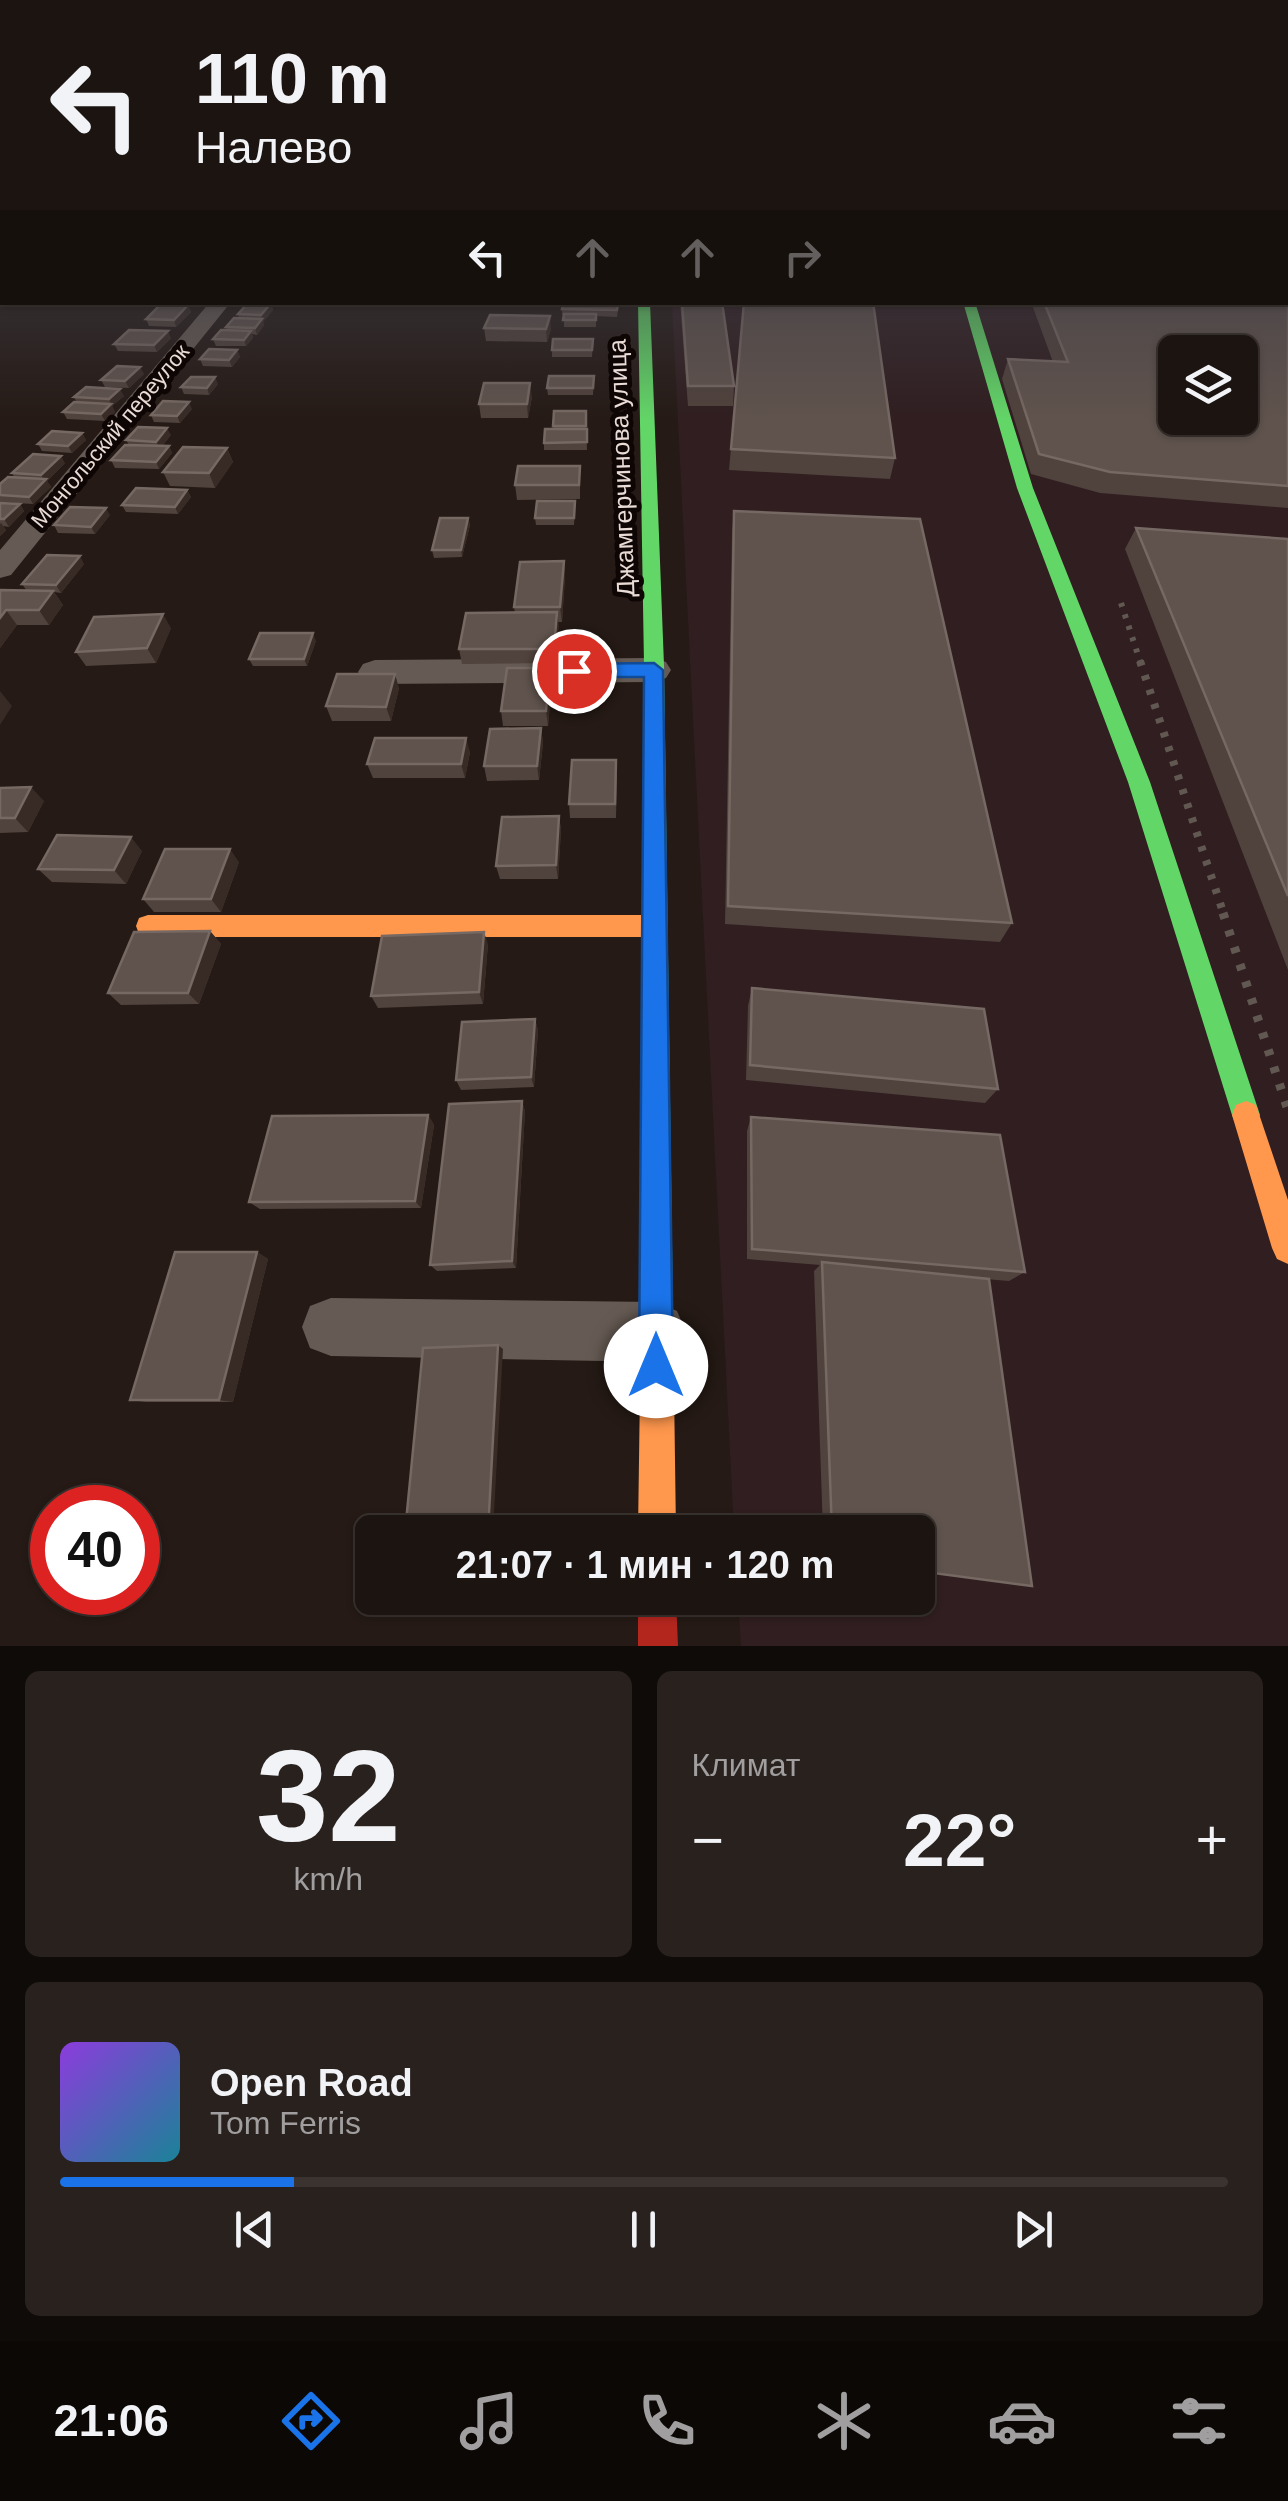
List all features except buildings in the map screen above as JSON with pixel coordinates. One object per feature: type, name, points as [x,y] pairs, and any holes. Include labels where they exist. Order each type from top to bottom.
[{"type":"street","name":"Монгольский переулок","points":[[0,569],[218,305]]},
{"type":"street","name":"Джамгерчинова улица","points":[[644,305],[654,670],[657,1515]]},
{"type":"street","points":[[970,305],[1025,488],[1138,782],[1288,1248]]},
{"type":"street","points":[[375,672],[654,670]]},
{"type":"street","points":[[148,926],[655,926]]},
{"type":"street","points":[[331,1327],[656,1332]]},
{"type":"street","points":[[658,1615],[658,1646]]},
{"type":"shaded area","points":[[672,305],[1288,305],[1288,1646],[741,1646],[739,1615],[935,1615],[935,1515],[733,1515]]},
{"type":"railway","points":[[1121,603],[1141,664]]},
{"type":"railway","points":[[1140,661],[1224,915]]},
{"type":"railway","points":[[1223,913],[1288,1110]]},
{"type":"traffic: fast","points":[[644,305],[654,665],[657,1388]]},
{"type":"traffic: fast","points":[[970,305],[1025,488],[1139,782],[1246,1115]]},
{"type":"traffic: slow","points":[[148,926],[655,926]]},
{"type":"traffic: slow","points":[[1246,1115],[1288,1248]]},
{"type":"traffic: slow","points":[[657,1388],[657,1515]]},
{"type":"traffic: jam","points":[[657,1615],[658,1646]]},
{"type":"route","points":[[574,671],[654,670],[656,1366]]}]
